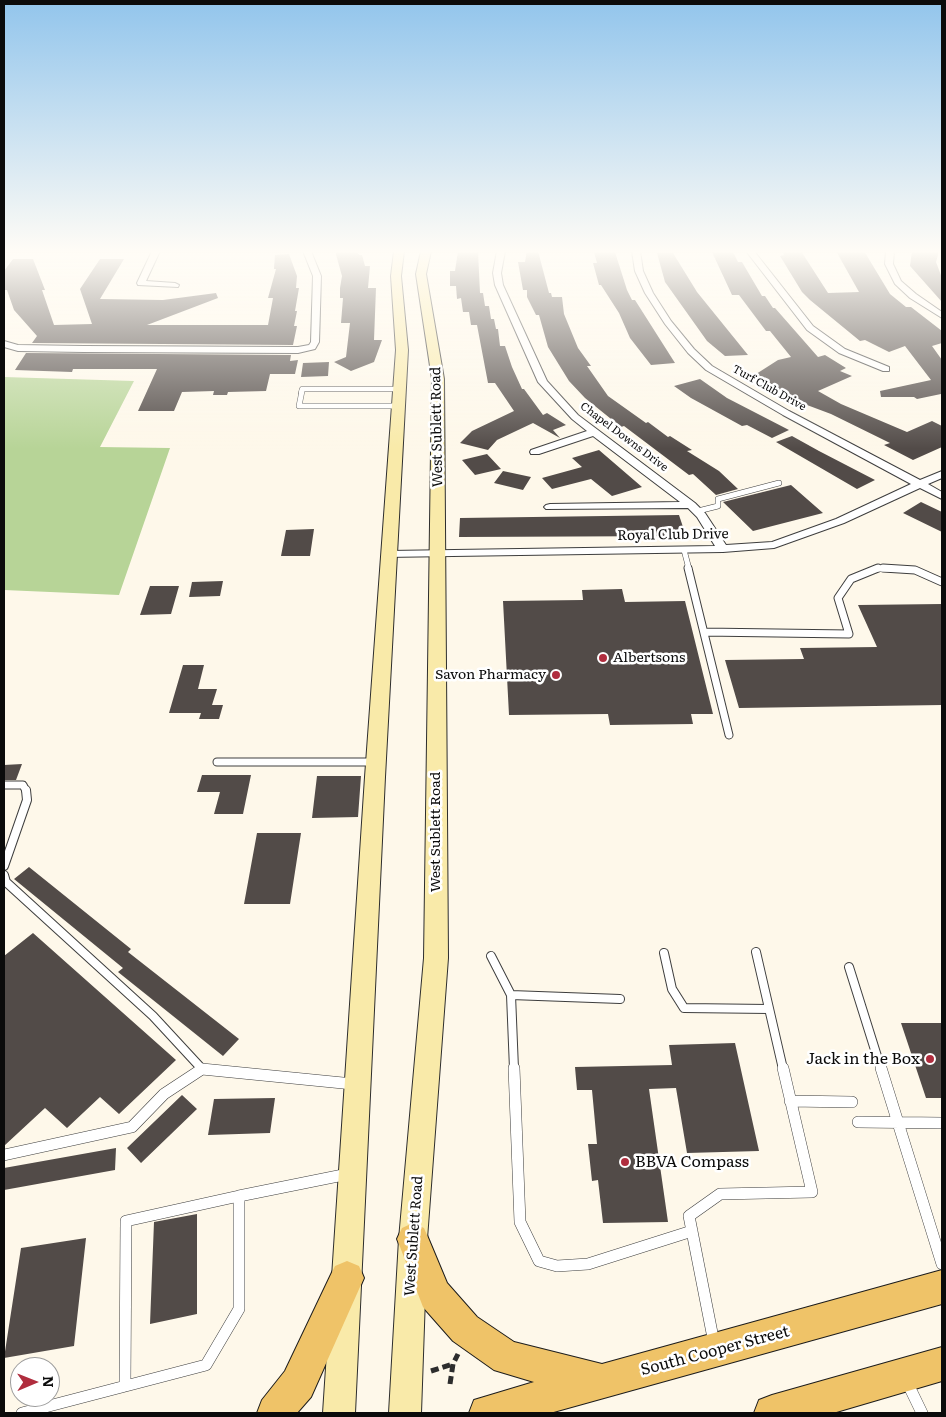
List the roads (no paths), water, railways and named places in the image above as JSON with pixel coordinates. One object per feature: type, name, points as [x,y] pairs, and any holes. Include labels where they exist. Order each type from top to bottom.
[{"type":"main road","points":[[339,1413],[376,762],[400,389],[402,350],[399,317]]},
{"type":"main road","name":"West Sublett Road","points":[[405,1413],[413,1239],[436,958],[438,379],[428,317]]},
{"type":"main road","points":[[413,1239],[435,1295],[469,1333],[506,1358],[603,1381]]},
{"type":"main road","points":[[274,1413],[298,1384],[347,1278]]},
{"type":"main road","name":"South Cooper Street","points":[[487,1413],[942,1287]]},
{"type":"main road","points":[[772,1413],[942,1364]]},
{"type":"street","points":[[4,344],[18,348],[298,350],[312,347],[315,342],[316,317]]},
{"type":"street","name":"Chapel Downs Drive","points":[[513,317],[543,382],[575,417],[694,508],[722,549]]},
{"type":"street","name":"Turf Club Drive","points":[[665,317],[690,351],[709,368],[786,413],[942,496]]},
{"type":"street","points":[[802,317],[810,328],[827,342],[842,351],[886,369]]},
{"type":"street","points":[[535,452],[594,432]]},
{"type":"street","name":"Royal Club Drive","points":[[389,554],[437,555],[684,550],[774,545],[840,521],[942,474]]},
{"type":"street","points":[[550,507],[694,508]]},
{"type":"lane","points":[[399,406],[299,406],[302,389],[400,389]]},
{"type":"lane","points":[[694,508],[718,506],[718,499],[779,483]]},
{"type":"lane","points":[[684,550],[729,735]]},
{"type":"lane","points":[[704,632],[849,634],[838,598],[851,578],[879,568],[915,570],[942,582]]},
{"type":"lane","points":[[217,762],[376,762]]},
{"type":"lane","points":[[4,785],[22,785],[26,790],[27,800],[4,866]]},
{"type":"lane","points":[[4,876],[6,882],[153,1016],[202,1069]]},
{"type":"lane","points":[[715,1350],[689,1216],[720,1194],[812,1192],[756,952]]},
{"type":"lane","points":[[664,953],[672,989],[684,1008],[769,1009]]},
{"type":"lane","points":[[491,956],[511,995],[520,1222],[538,1261],[557,1266],[588,1264],[692,1231]]},
{"type":"lane","points":[[849,967],[942,1264]]},
{"type":"lane","points":[[511,995],[620,999]]},
{"type":"lane","points":[[4,1155],[132,1127],[164,1094],[202,1069],[358,1084]]},
{"type":"lane","points":[[790,1101],[852,1102]]},
{"type":"lane","points":[[858,1122],[942,1123]]},
{"type":"lane","points":[[125,1386],[126,1221],[353,1173]]},
{"type":"lane","points":[[22,1413],[206,1365],[239,1309],[239,1196]]},
{"type":"lane","points":[[904,1375],[922,1413]]},
{"type":"place","name":"Albertsons","points":[[603,658]]},
{"type":"place","name":"Savon Pharmacy","points":[[556,675]]},
{"type":"place","name":"Jack in the Box","points":[[930,1059]]},
{"type":"place","name":"BBVA Compass","points":[[625,1162]]}]
